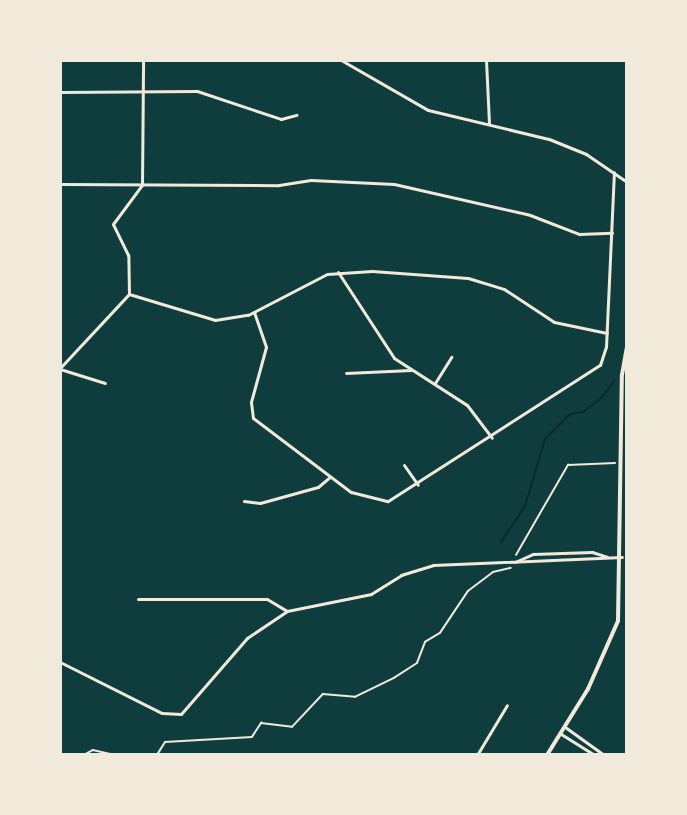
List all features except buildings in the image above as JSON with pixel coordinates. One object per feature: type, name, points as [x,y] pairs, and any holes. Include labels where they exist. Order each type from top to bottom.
[{"type":"street","points":[[105,383],[60,368],[129,294],[128,255],[112,224],[142,185],[143,60]]},
{"type":"street","points":[[341,60],[409,102],[586,154],[627,182]]},
{"type":"street","points":[[486,60],[489,124]]},
{"type":"street","points":[[60,92],[142,91],[216,94],[281,119],[296,115]]},
{"type":"street","points":[[254,312],[266,347],[251,414],[330,477],[370,500],[388,501],[418,485],[591,375],[605,355],[614,172]]},
{"type":"street","points":[[60,184],[142,185],[311,180],[394,184],[530,215],[579,234],[612,233]]},
{"type":"street","points":[[129,294],[198,319],[232,319],[254,312],[288,289],[338,272],[492,282],[554,322],[607,333]]},
{"type":"street","points":[[338,272],[394,358],[467,405],[492,438]]},
{"type":"street","points":[[547,755],[603,662],[618,621],[622,557],[621,445],[627,348]]},
{"type":"street","points":[[435,383],[451,357]]},
{"type":"street","points":[[346,373],[412,370]]},
{"type":"street","points":[[621,445],[627,445]]},
{"type":"street","points":[[404,465],[418,485]]},
{"type":"street","points":[[244,501],[260,503],[308,490],[330,477]]},
{"type":"street","points":[[513,562],[533,554],[622,557]]},
{"type":"street","points":[[563,561],[564,555]]},
{"type":"street","points":[[60,662],[162,713],[181,714],[247,638],[287,611],[372,594],[424,566],[563,561],[607,557]]},
{"type":"street","points":[[138,599],[267,599],[287,611]]},
{"type":"street","points":[[477,755],[507,705]]},
{"type":"street","points":[[565,727],[593,744],[604,755]]},
{"type":"street","points":[[561,734],[595,755]]},
{"type":"street","points":[[589,750],[593,744]]},
{"type":"path","points":[[157,755],[165,742],[252,737],[261,723],[292,727],[323,694],[355,697],[394,678],[417,663],[425,642],[440,633],[468,591],[513,562],[568,465],[621,463]]},
{"type":"path","points":[[84,755],[101,750],[114,755]]},
{"type":"waterway","points":[[501,542],[525,506],[545,439],[570,414],[583,412],[602,397],[615,380]]}]
